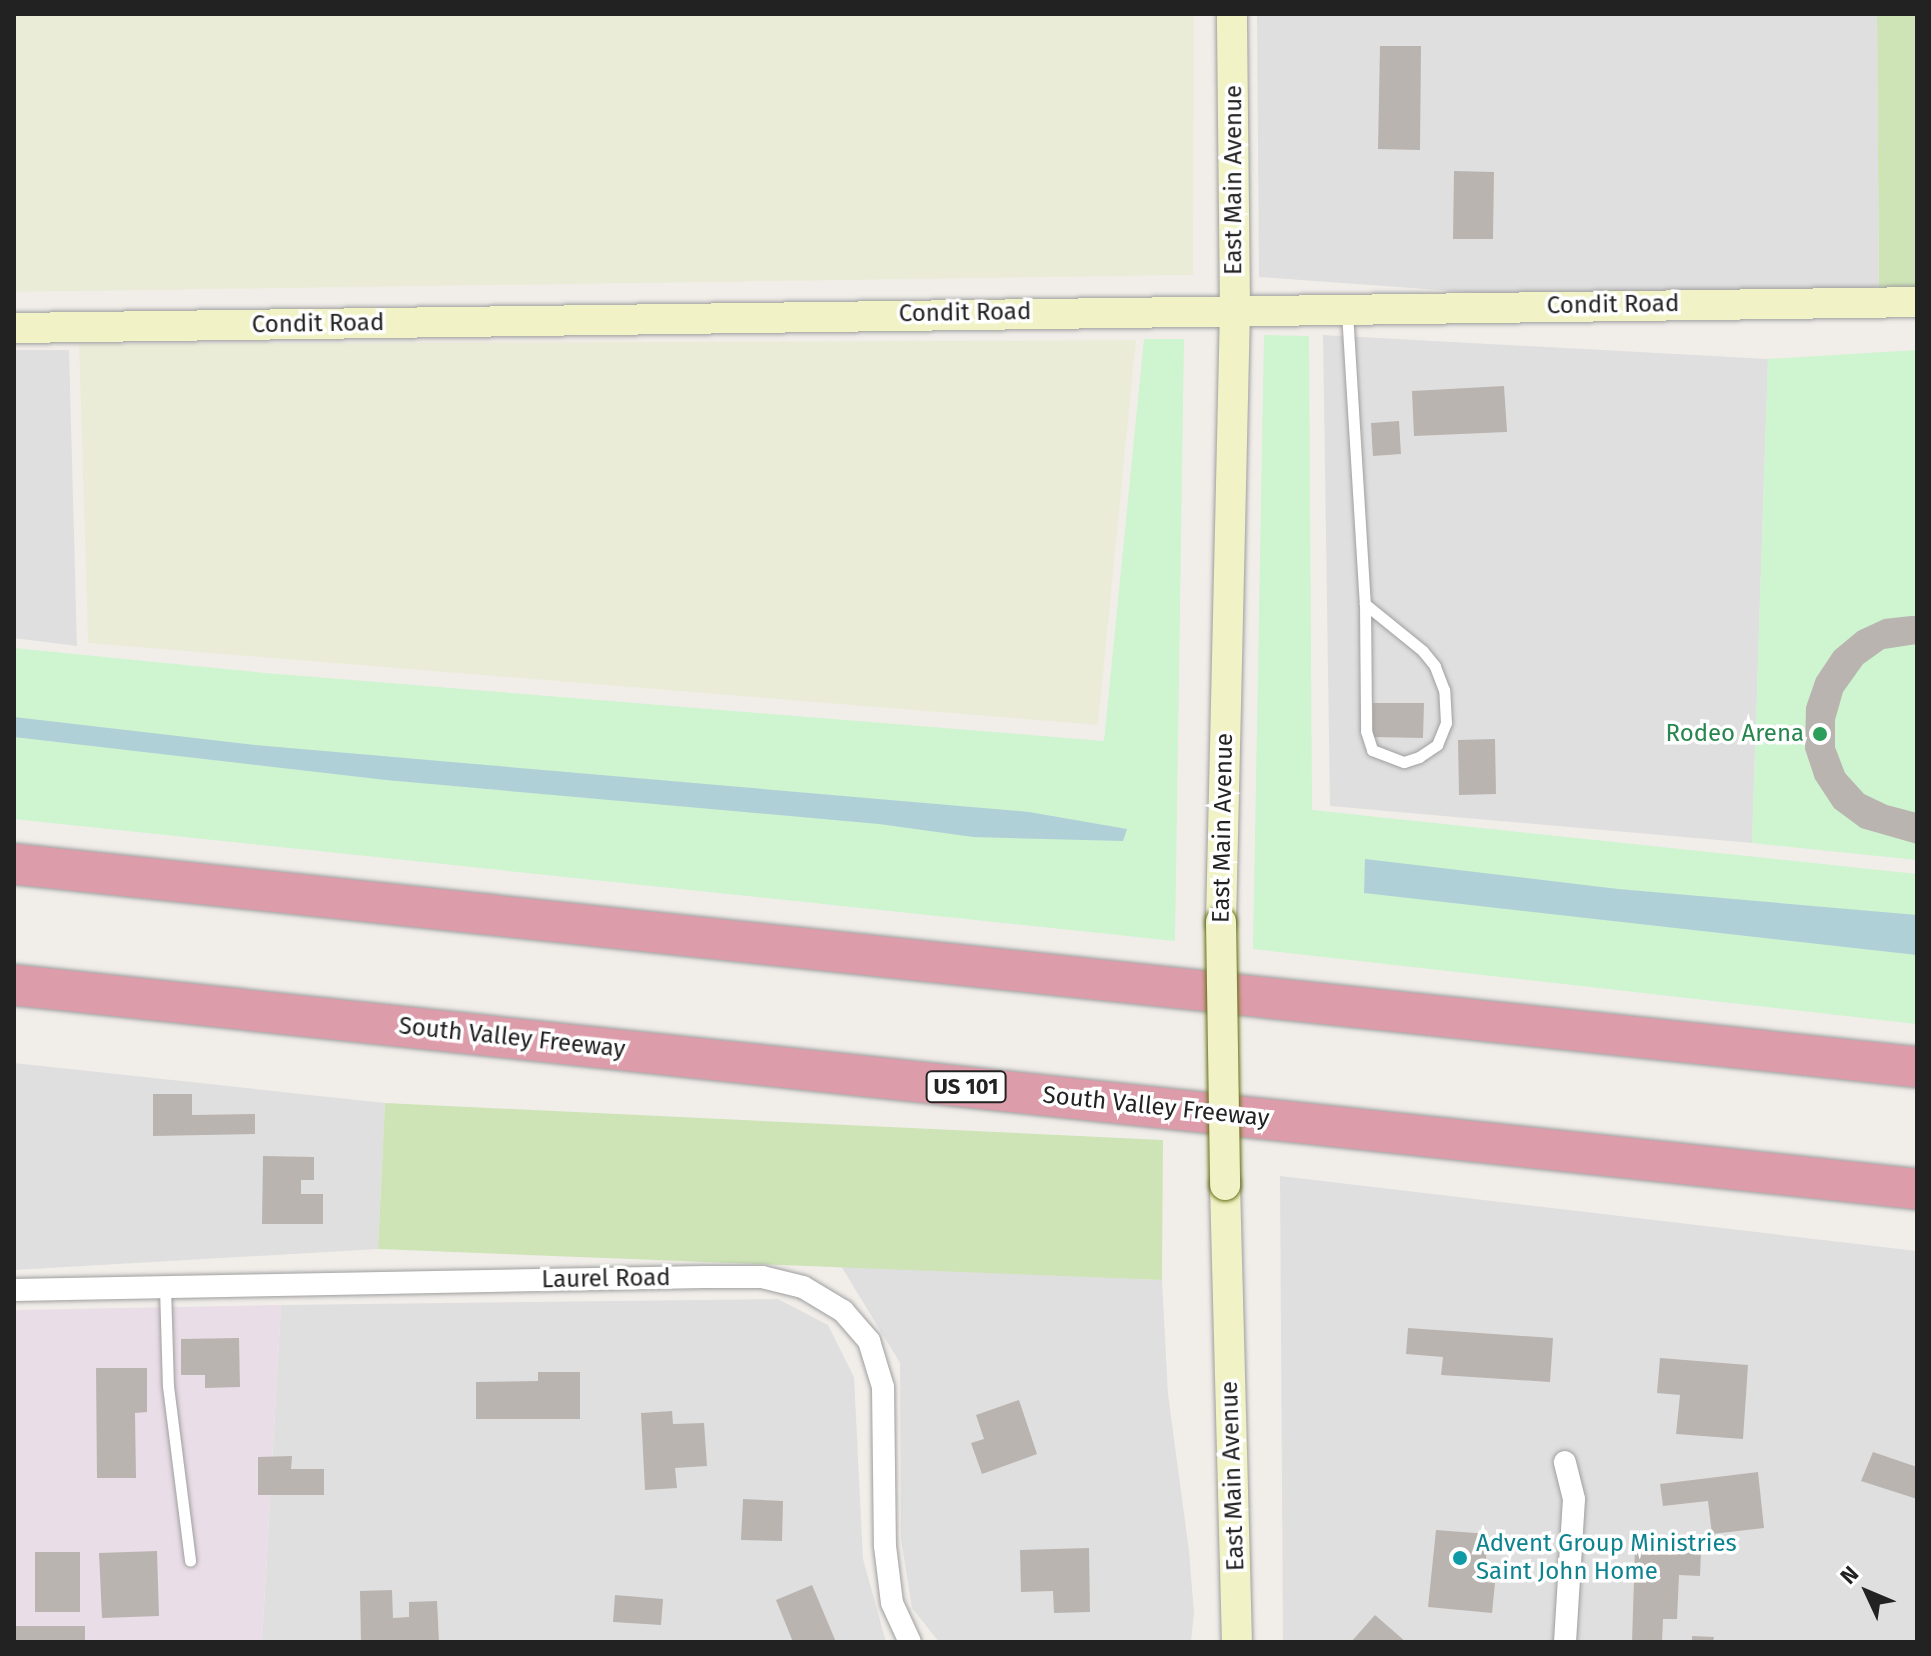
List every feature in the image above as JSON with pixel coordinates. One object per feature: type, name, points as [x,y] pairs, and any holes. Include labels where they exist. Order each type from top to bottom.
[{"type":"highway","points":[[14,864],[1917,1067]]},
{"type":"highway","name":"South Valley Freeway","points":[[14,985],[1917,1189]]},
{"type":"street","name":"East Main Avenue","points":[[1232,14],[1235,309],[1221,922],[1237,1642]]},
{"type":"street","name":"Condit Road","points":[[14,328],[1917,302]]},
{"type":"street","name":"Laurel Road","points":[[14,1290],[762,1277],[803,1287],[843,1311],[869,1341],[879,1372],[883,1387],[885,1546],[892,1603],[910,1642]]},
{"type":"street","points":[[1565,1462],[1574,1499],[1565,1642]]},
{"type":"lane","points":[[1347,308],[1365,604],[1366,731],[1372,750],[1404,762],[1419,757],[1437,745],[1446,723],[1444,690],[1435,666],[1423,651],[1365,604]]},
{"type":"lane","points":[[165,1287],[168,1386],[190,1561]]},
{"type":"shaded area","points":[[1257,14],[1877,14],[1879,298],[1579,300],[1259,277]]},
{"type":"shaded area","points":[[1323,335],[1768,359],[1752,843],[1330,806]]},
{"type":"shaded area","points":[[14,350],[69,350],[77,646],[14,638]]},
{"type":"shaded area","points":[[14,1063],[385,1103],[378,1249],[14,1270]]},
{"type":"shaded area","points":[[1280,1176],[1917,1251],[1917,1642],[1283,1642]]},
{"type":"shaded area","points":[[841,1266],[1162,1280],[1168,1394],[1194,1613],[1191,1642],[939,1642],[912,1608],[901,1539],[900,1363]]},
{"type":"shaded area","points":[[778,1299],[828,1325],[854,1377],[863,1559],[886,1642],[262,1642],[281,1305]]},
{"type":"shaded area","points":[[281,1305],[262,1642],[14,1642],[14,1310]]},
{"type":"green space","points":[[14,14],[1194,14],[1193,275],[14,292]]},
{"type":"green space","points":[[1877,14],[1917,14],[1917,298],[1879,298]]},
{"type":"green space","points":[[1264,335],[1309,336],[1312,810],[1917,874],[1917,1024],[1253,949]]},
{"type":"green space","points":[[1144,339],[1184,339],[1175,941],[14,819],[14,648],[265,673],[1104,741]]},
{"type":"green space","points":[[1136,340],[1098,725],[88,643],[79,344]]},
{"type":"green space","points":[[1917,350],[1917,860],[1752,843],[1768,359]]},
{"type":"green space","points":[[385,1103],[1163,1140],[1162,1280],[378,1249]]},
{"type":"water","points":[[14,717],[255,745],[1029,812],[1127,829],[1123,841],[973,837],[879,824],[386,780],[14,737]]},
{"type":"water","points":[[1365,859],[1618,889],[1917,915],[1917,955],[1364,893]]},
{"type":"building","points":[[1380,46],[1421,46],[1420,150],[1378,149]]},
{"type":"building","points":[[1454,171],[1494,172],[1493,239],[1453,239]]},
{"type":"building","points":[[1504,386],[1507,432],[1414,436],[1412,391]]},
{"type":"building","points":[[1399,421],[1401,454],[1373,456],[1371,423]]},
{"type":"building","name":"Rodeo Arena","points":[[1917,616],[1917,644],[1884,649],[1863,664],[1843,692],[1835,720],[1835,747],[1845,773],[1864,794],[1887,805],[1917,813],[1917,844],[1861,828],[1834,808],[1815,779],[1805,749],[1806,707],[1816,678],[1834,651],[1858,631],[1884,619]]},
{"type":"building","points":[[1373,703],[1424,703],[1423,738],[1373,737]]},
{"type":"building","points":[[1495,739],[1496,794],[1459,795],[1458,740]]},
{"type":"building","points":[[153,1094],[192,1094],[192,1115],[255,1114],[255,1134],[153,1136]]},
{"type":"building","points":[[263,1156],[314,1157],[314,1180],[301,1180],[301,1194],[323,1194],[323,1224],[262,1224]]},
{"type":"building","points":[[1408,1328],[1553,1338],[1550,1382],[1441,1375],[1443,1357],[1406,1354]]},
{"type":"building","points":[[239,1338],[240,1387],[205,1388],[205,1375],[181,1375],[181,1339]]},
{"type":"building","points":[[1660,1358],[1748,1365],[1743,1439],[1676,1434],[1680,1395],[1657,1393]]},
{"type":"building","points":[[96,1368],[147,1368],[147,1412],[135,1413],[136,1478],[97,1478]]},
{"type":"building","points":[[538,1372],[580,1372],[580,1419],[476,1419],[476,1382],[538,1381]]},
{"type":"building","points":[[1019,1400],[1037,1454],[982,1474],[971,1443],[984,1439],[976,1415]]},
{"type":"building","points":[[672,1411],[673,1424],[704,1423],[707,1466],[675,1468],[677,1488],[645,1490],[641,1413]]},
{"type":"building","points":[[1873,1452],[1917,1467],[1917,1499],[1861,1481]]},
{"type":"building","points":[[292,1456],[291,1469],[324,1469],[324,1495],[258,1495],[258,1457]]},
{"type":"building","points":[[1758,1472],[1764,1528],[1712,1534],[1708,1501],[1663,1506],[1660,1484]]},
{"type":"building","points":[[743,1499],[783,1501],[782,1541],[741,1540]]},
{"type":"building","name":"Advent Group Ministries Saint John Home","points":[[1436,1530],[1488,1534],[1484,1582],[1495,1583],[1492,1613],[1428,1607]]},
{"type":"building","points":[[1089,1548],[1090,1612],[1054,1613],[1053,1591],[1021,1592],[1020,1550]]},
{"type":"building","points":[[1635,1548],[1701,1551],[1700,1576],[1679,1575],[1677,1619],[1663,1619],[1662,1642],[1632,1642]]},
{"type":"building","points":[[157,1551],[159,1616],[102,1618],[99,1553]]},
{"type":"building","points":[[35,1552],[80,1552],[80,1612],[35,1612]]},
{"type":"building","points":[[812,1585],[836,1642],[793,1642],[776,1600]]},
{"type":"building","points":[[392,1590],[393,1618],[409,1617],[409,1602],[437,1601],[439,1642],[361,1642],[360,1591]]},
{"type":"building","points":[[615,1595],[663,1599],[661,1625],[613,1622]]},
{"type":"building","points":[[1375,1615],[1406,1642],[1351,1642]]},
{"type":"building","points":[[14,1626],[85,1626],[85,1642],[14,1642]]},
{"type":"building","points":[[1692,1636],[1714,1637],[1713,1642],[1692,1642]]},
{"type":"place","name":"Rodeo Arena","points":[[1820,734]]},
{"type":"place","name":"Advent Group Ministries Saint John Home","points":[[1460,1558]]}]
